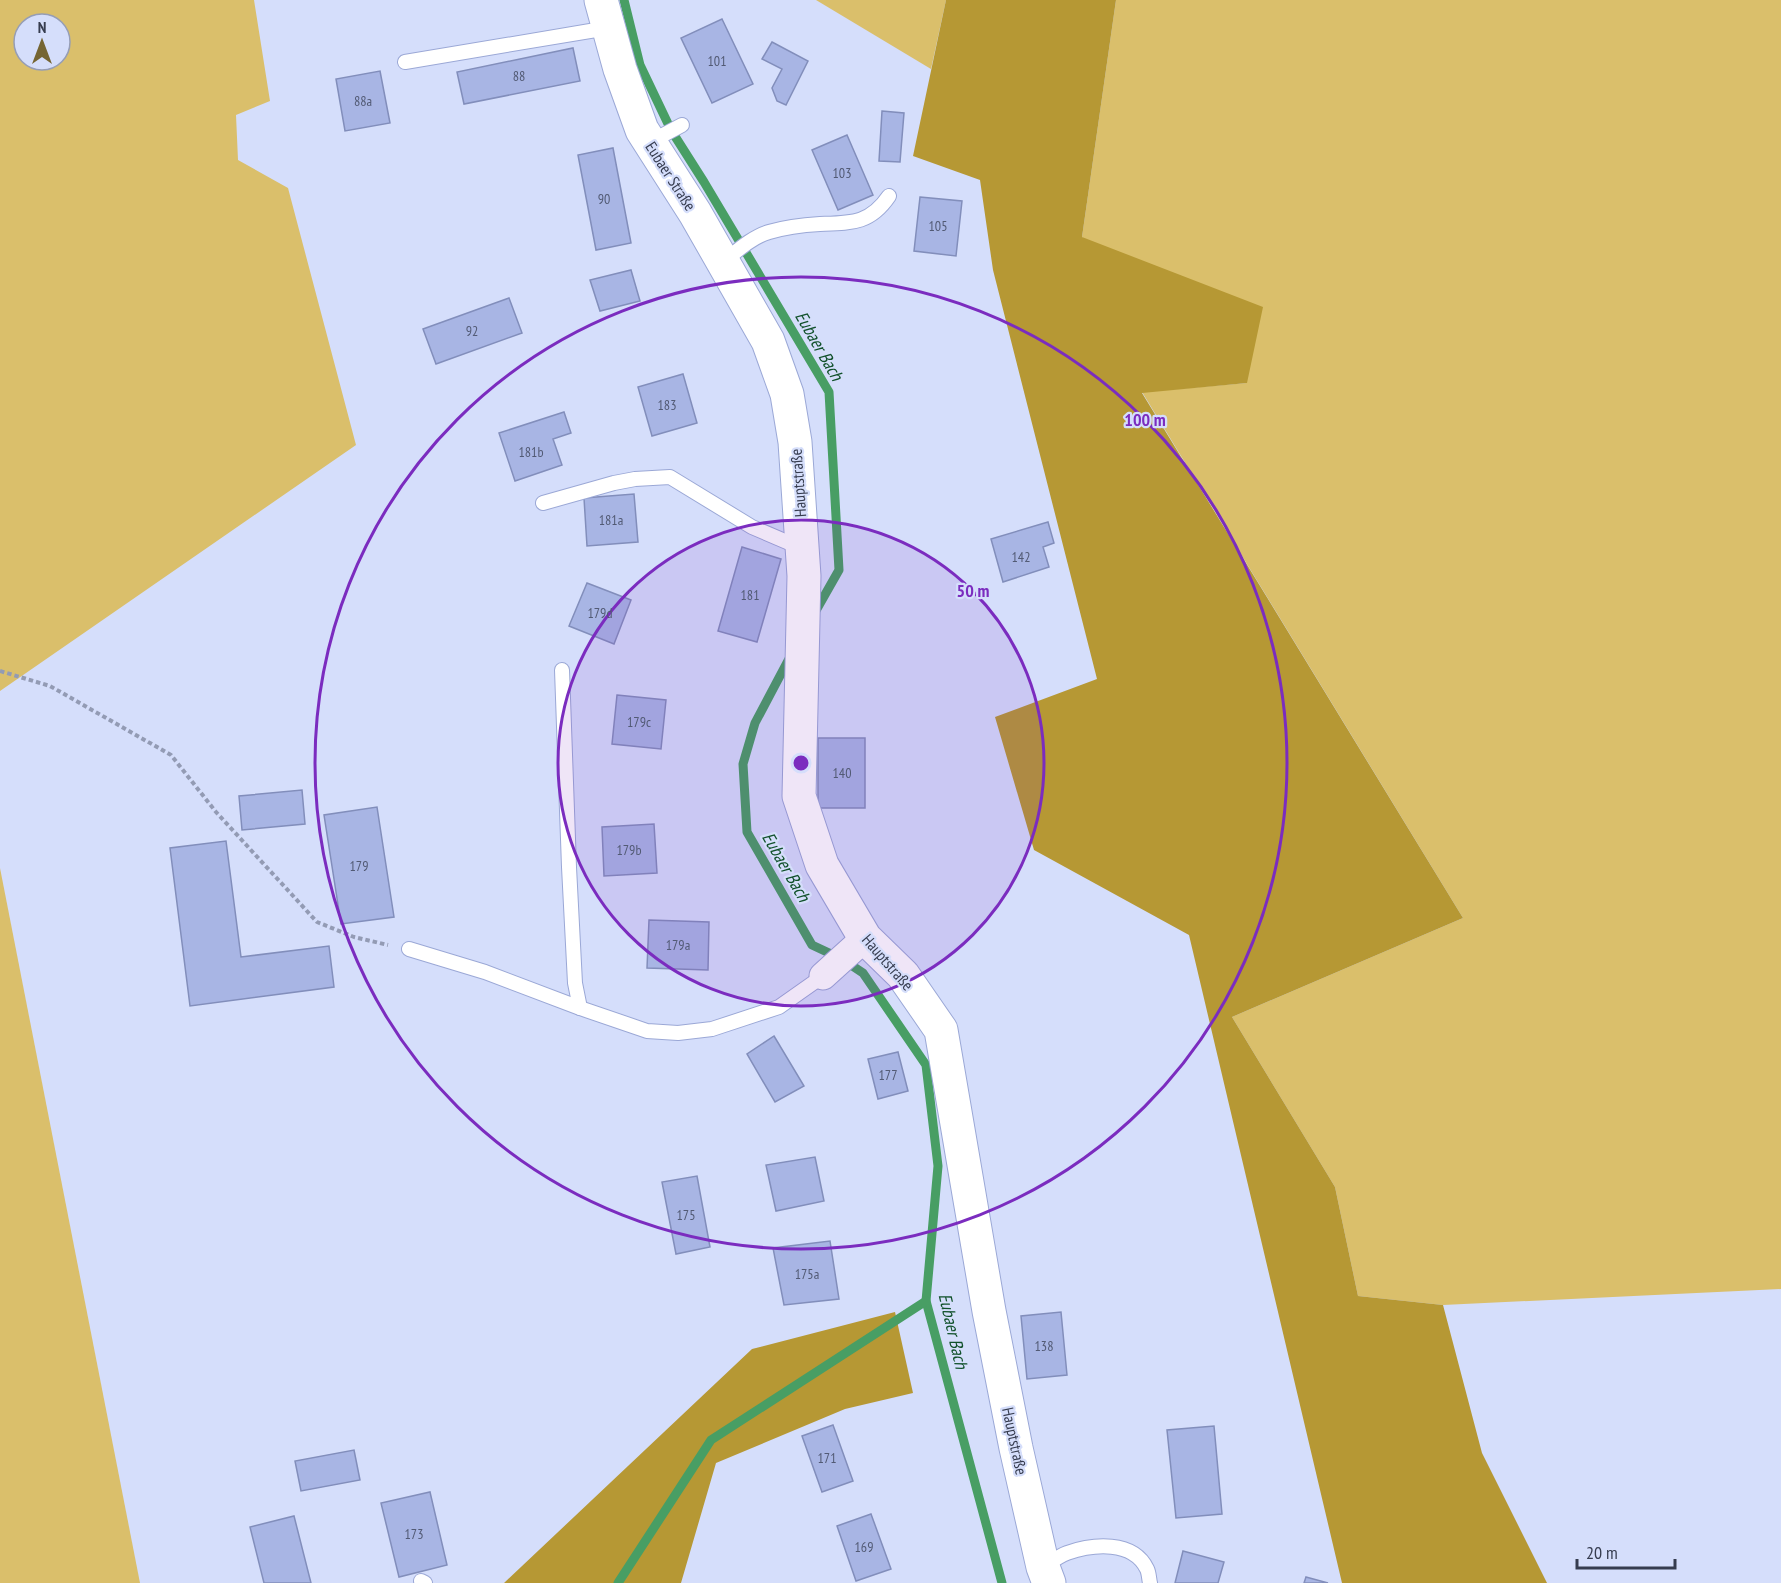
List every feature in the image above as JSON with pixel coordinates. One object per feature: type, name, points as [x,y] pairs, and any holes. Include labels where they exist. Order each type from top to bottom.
[{"type":"street","name":"Eubaer Straße","points":[[604,14],[620,69],[642,130],[695,213],[768,341]]},
{"type":"street","name":"Hauptstraße","points":[[768,341],[786,394],[795,442],[803,549],[799,796],[822,865],[858,944],[903,975],[941,1030],[989,1311],[1016,1448],[1046,1575]]},
{"type":"street","points":[[823,976],[858,944]]},
{"type":"lane","points":[[405,62],[604,14]]},
{"type":"lane","points":[[649,143],[682,125]]},
{"type":"lane","points":[[723,262],[767,232],[790,227],[865,219],[875,213],[889,196]]},
{"type":"lane","points":[[543,502],[614,483],[670,477],[752,527],[803,549]]},
{"type":"lane","points":[[562,670],[575,983],[580,1008]]},
{"type":"lane","points":[[409,949],[486,972],[580,1008],[647,1030],[678,1033],[712,1029],[779,1007],[823,976]]},
{"type":"lane","points":[[1046,1575],[1065,1554],[1086,1547],[1109,1546],[1133,1552],[1148,1569],[1150,1583]]},
{"type":"path","points":[[0,671],[50,686],[171,755],[216,812],[317,922],[354,938],[409,949]]},
{"type":"shaded area","points":[[0,0],[254,0],[270,101],[236,115],[238,160],[288,188],[356,445],[0,691]]},
{"type":"shaded area","points":[[816,0],[946,0],[931,69]]},
{"type":"shaded area","points":[[946,0],[1116,0],[1082,237],[1263,307],[1247,383],[1142,393],[1463,918],[1232,1017],[1335,1187],[1358,1296],[1443,1305],[1482,1453],[1547,1583],[1342,1583],[1189,935],[1034,850],[995,717],[1097,679],[993,270],[980,180],[913,156]]},
{"type":"shaded area","points":[[1116,0],[1781,0],[1781,1289],[1443,1305],[1358,1296],[1335,1187],[1232,1017],[1463,918],[1142,392],[1247,383],[1082,237]]},
{"type":"shaded area","points":[[0,868],[140,1583],[0,1583]]},
{"type":"shaded area","points":[[895,1312],[913,1393],[845,1409],[716,1463],[681,1583],[504,1583],[752,1349]]},
{"type":"building","points":[[722,19],[753,84],[712,103],[681,38]]},
{"type":"building","points":[[772,42],[808,61],[786,105],[777,101],[772,88],[782,69],[762,59]]},
{"type":"building","points":[[573,48],[580,81],[464,104],[457,72]]},
{"type":"building","points":[[380,71],[390,123],[345,131],[336,79]]},
{"type":"building","points":[[882,111],[904,113],[900,162],[879,161]]},
{"type":"building","points":[[847,135],[873,195],[838,210],[812,150]]},
{"type":"building","points":[[613,148],[631,243],[596,250],[578,155]]},
{"type":"building","points":[[920,197],[962,201],[956,256],[914,251]]},
{"type":"building","points":[[631,270],[640,301],[600,311],[590,280]]},
{"type":"building","points":[[509,298],[522,333],[436,364],[423,329]]},
{"type":"building","points":[[683,374],[697,423],[652,436],[638,387]]},
{"type":"building","points":[[564,412],[571,433],[553,439],[562,465],[515,481],[499,433]]},
{"type":"building","points":[[634,494],[638,542],[587,546],[584,498]]},
{"type":"building","points":[[1048,522],[1054,543],[1043,547],[1049,567],[1003,582],[991,539]]},
{"type":"building","points":[[742,547],[781,559],[757,642],[718,631]]},
{"type":"building","points":[[587,583],[631,600],[614,644],[569,626]]},
{"type":"building","points":[[617,695],[666,700],[661,749],[612,744]]},
{"type":"building","points":[[818,738],[865,738],[865,808],[818,808]]},
{"type":"building","points":[[302,790],[305,824],[242,830],[239,796]]},
{"type":"building","points":[[377,807],[394,917],[341,924],[324,815]]},
{"type":"building","points":[[654,824],[657,873],[604,876],[602,827]]},
{"type":"building","points":[[226,841],[241,957],[329,946],[334,987],[190,1006],[170,848]]},
{"type":"building","points":[[649,920],[709,922],[708,970],[647,968]]},
{"type":"building","points":[[774,1036],[804,1086],[775,1102],[747,1054]]},
{"type":"building","points":[[898,1052],[908,1091],[878,1099],[868,1059]]},
{"type":"building","points":[[815,1157],[824,1201],[776,1211],[766,1165]]},
{"type":"building","points":[[697,1176],[710,1247],[676,1254],[662,1182]]},
{"type":"building","points":[[830,1241],[839,1299],[784,1305],[773,1248]]},
{"type":"building","points":[[1061,1312],[1067,1375],[1027,1379],[1021,1316]]},
{"type":"building","points":[[833,1425],[853,1481],[822,1492],[802,1436]]},
{"type":"building","points":[[1214,1426],[1222,1514],[1176,1518],[1167,1430]]},
{"type":"building","points":[[354,1450],[360,1480],[301,1491],[295,1461]]},
{"type":"building","points":[[430,1492],[447,1565],[399,1577],[381,1503]]},
{"type":"building","points":[[871,1514],[891,1569],[856,1581],[837,1526]]},
{"type":"building","points":[[294,1516],[311,1583],[264,1583],[250,1527]]},
{"type":"building","points":[[1183,1551],[1224,1562],[1218,1583],[1175,1583]]},
{"type":"building","points":[[1306,1577],[1328,1583],[1304,1583]]},
{"type":"waterway","name":"Eubaer Bach","points":[[624,0],[640,65],[671,130],[829,392],[839,570],[814,614]]},
{"type":"waterway","name":"Eubaer Bach","points":[[791,655],[755,723],[743,764],[747,832],[812,945],[842,959],[863,973],[926,1065],[938,1166],[926,1301],[1002,1583]]},
{"type":"waterway","points":[[618,1583],[711,1440],[926,1301]]}]
